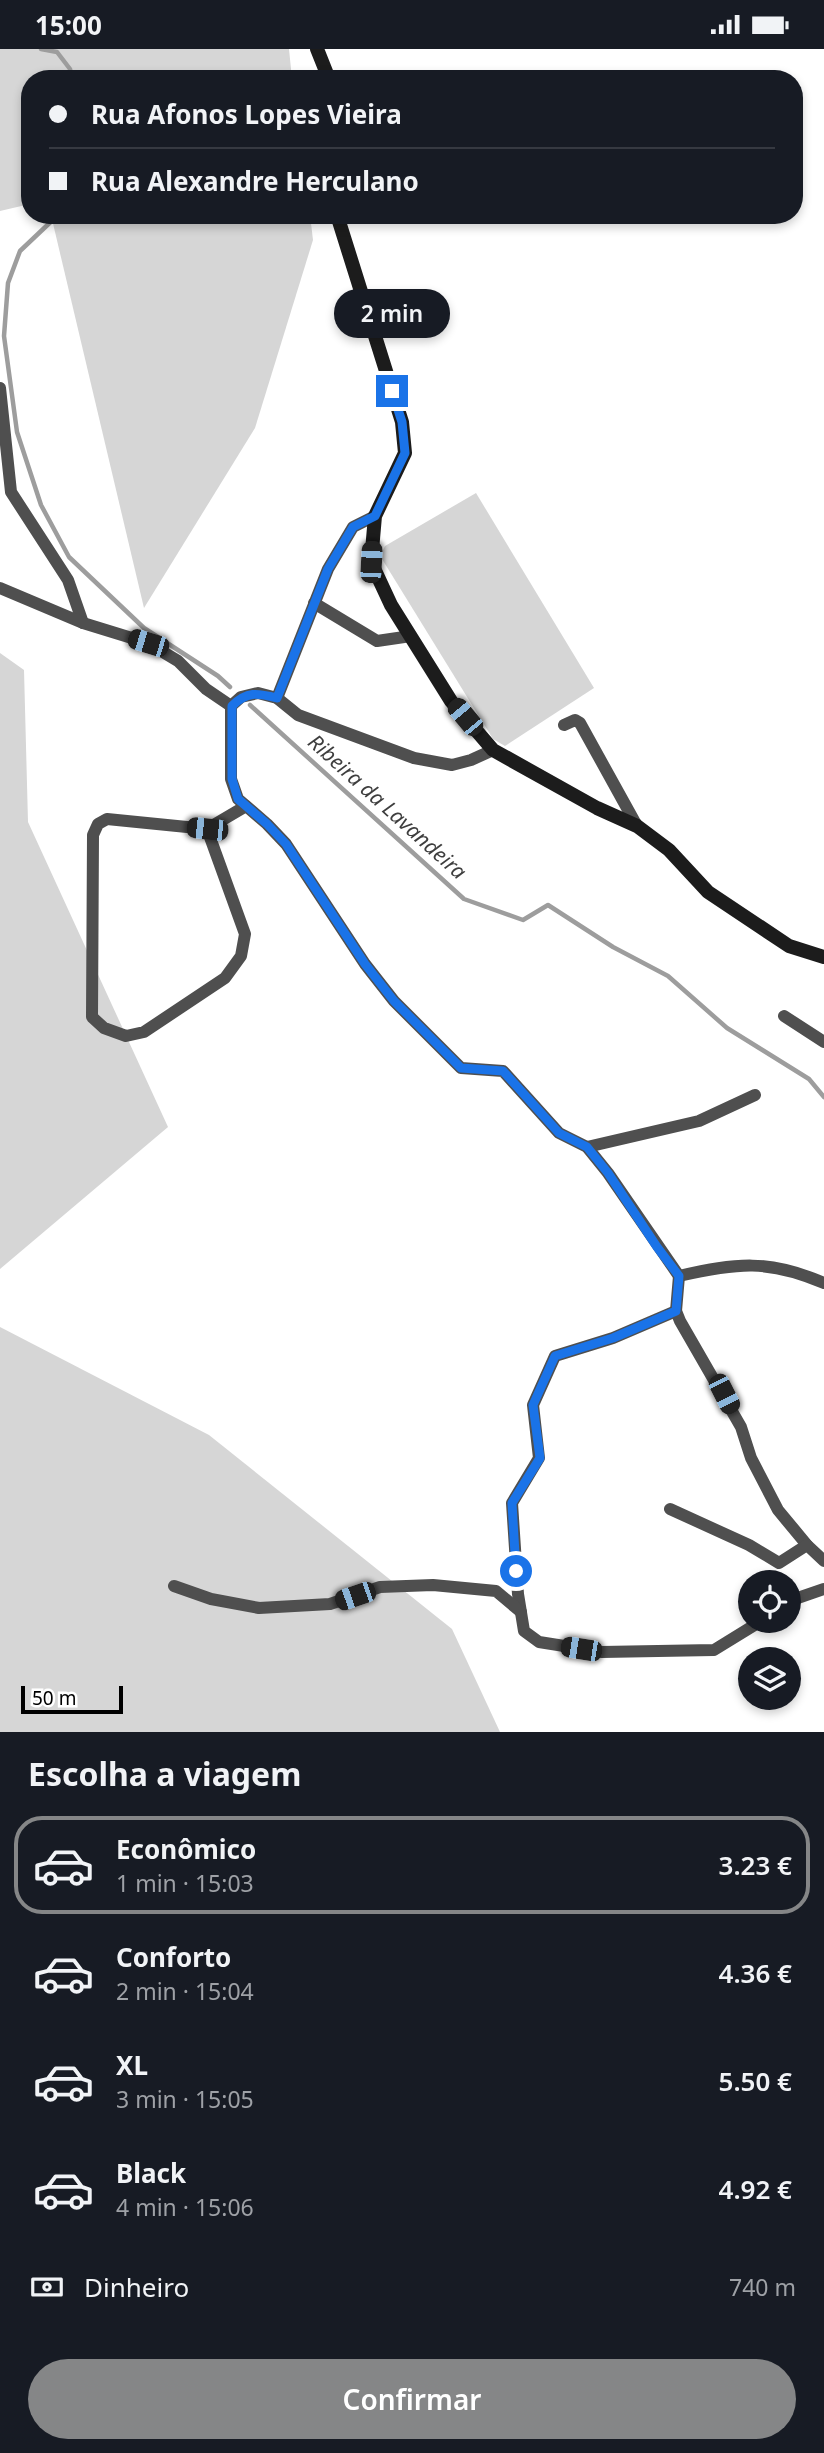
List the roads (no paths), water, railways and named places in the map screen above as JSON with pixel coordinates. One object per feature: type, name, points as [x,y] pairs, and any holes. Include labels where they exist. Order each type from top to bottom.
[{"type":"street","points":[[317,49],[325,70]]},
{"type":"street","points":[[340,224],[402,422],[405,453],[375,516],[371,562],[391,605],[451,701],[493,750],[597,808],[637,826],[669,850],[708,892],[748,921],[789,946],[824,957]]},
{"type":"street","points":[[0,388],[11,492],[68,580],[83,623]]},
{"type":"street","points":[[277,698],[328,569],[353,527],[375,516]]},
{"type":"street","points":[[0,588],[83,623],[148,643],[178,661],[206,689],[232,706]]},
{"type":"street","points":[[314,603],[377,641],[411,636]]},
{"type":"street","points":[[493,750],[452,765],[414,758],[298,715],[277,698],[258,693],[241,697],[232,706],[232,779],[238,799],[286,844],[365,964],[394,1001],[449,1058],[461,1068],[503,1071],[559,1133],[587,1147],[608,1173],[679,1276],[676,1311],[741,1427],[751,1458],[778,1510],[824,1561]]},
{"type":"street","points":[[564,725],[575,720],[580,723],[637,826]]},
{"type":"street","points":[[207,829],[245,934],[241,956],[225,978],[144,1032],[126,1036],[104,1028],[92,1017],[93,835],[98,824],[107,819],[207,829],[246,806]]},
{"type":"street","points":[[785,1016],[824,1042]]},
{"type":"street","points":[[587,1147],[699,1121],[755,1095]]},
{"type":"street","points":[[679,1276],[723,1266],[770,1265],[824,1283]]},
{"type":"street","points":[[676,1311],[613,1338],[555,1356],[533,1405],[540,1458],[512,1503],[524,1631],[539,1642],[602,1652],[714,1650],[742,1633]]},
{"type":"street","points":[[670,1509],[749,1545],[779,1563],[807,1545]]},
{"type":"street","points":[[174,1586],[211,1599],[259,1608],[330,1604],[380,1587],[433,1585],[496,1591],[521,1612]]},
{"type":"street","points":[[801,1597],[824,1589]]},
{"type":"waterway","name":"Ribeira da Lavandeira","points":[[41,49],[57,52],[70,70]]},
{"type":"waterway","name":"Ribeira da Lavandeira","points":[[48,224],[20,251],[8,283],[4,336],[17,432],[41,505],[69,557],[144,628],[218,676],[230,687]]},
{"type":"waterway","name":"Ribeira da Lavandeira","points":[[250,705],[464,899],[523,920],[548,905],[613,947],[668,976],[727,1028],[809,1079],[824,1097]]}]
